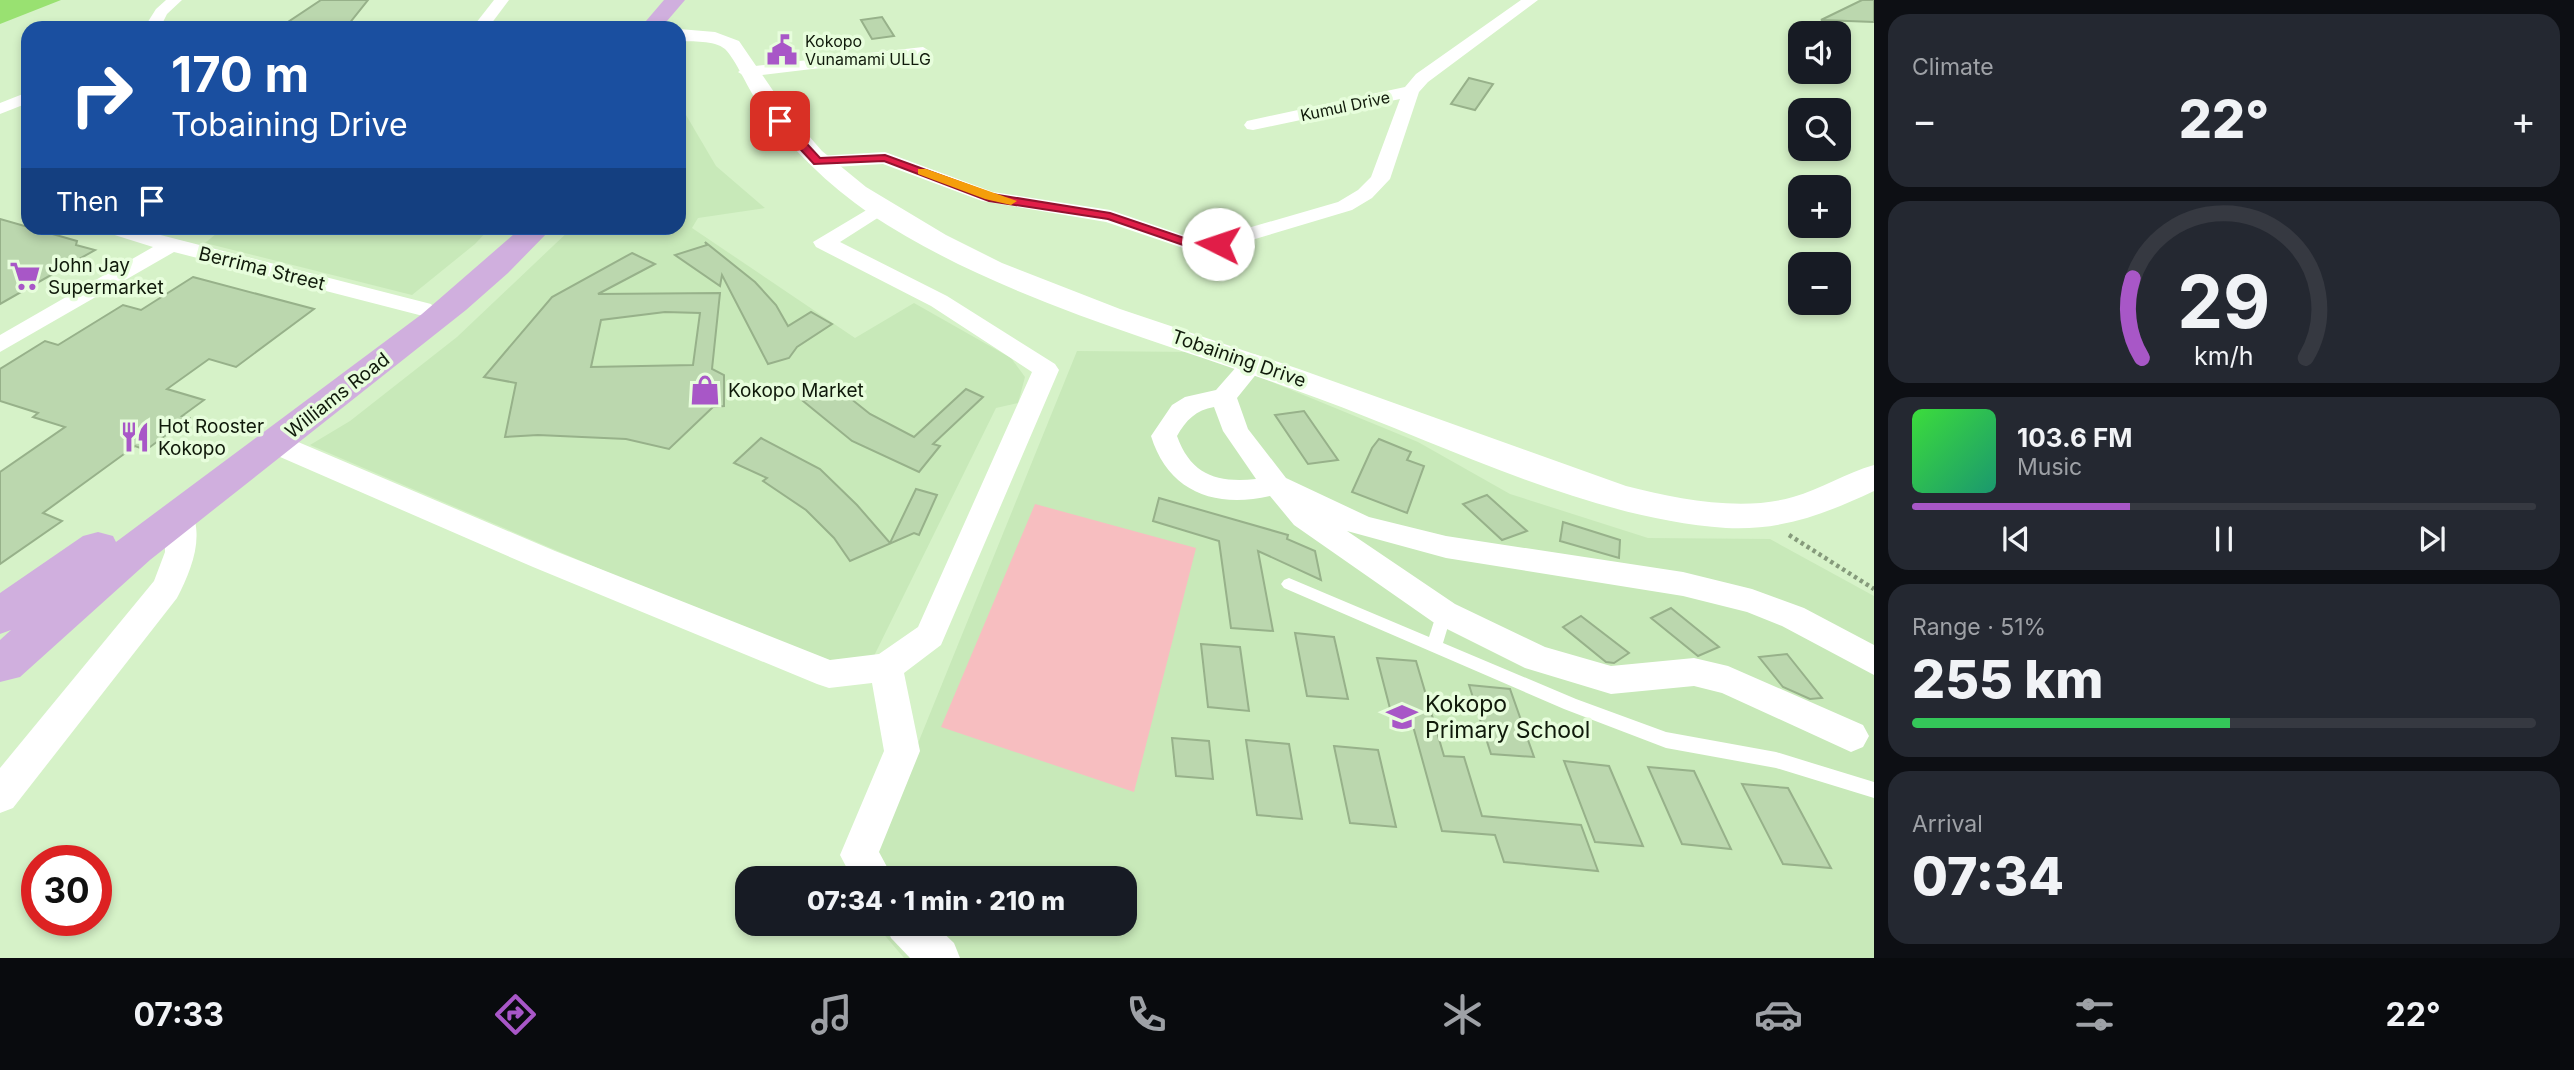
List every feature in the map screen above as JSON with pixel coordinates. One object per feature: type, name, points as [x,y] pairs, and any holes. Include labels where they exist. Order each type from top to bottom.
[{"type":"main road","points":[[654,21],[675,0]]},
{"type":"main road","points":[[681,21],[694,0]]},
{"type":"main road","name":"Williams Road","points":[[0,616],[424,309],[508,235]]},
{"type":"main road","name":"Williams Road","points":[[1,658],[179,513],[436,319],[529,235]]},
{"type":"street","points":[[156,21],[161,12],[175,0]]},
{"type":"street","points":[[486,21],[502,0]]},
{"type":"street","points":[[1498,0],[1527,3]]},
{"type":"street","name":"Kumul Drive","points":[[1253,125],[1411,92],[1422,78],[1527,3]]},
{"type":"street","name":"Tobaining Drive","points":[[686,37],[728,42],[791,135],[818,162],[880,208],[941,243],[1062,299],[1254,362],[1613,497],[1685,511],[1757,514],[1790,511],[1874,477]]},
{"type":"street","points":[[746,72],[923,52]]},
{"type":"street","points":[[818,162],[885,158],[989,197],[1110,216],[1183,242],[1218,244],[1345,206],[1365,194],[1380,179],[1411,92]]},
{"type":"street","points":[[0,108],[21,100]]},
{"type":"street","points":[[274,443],[544,559],[829,674],[886,667],[930,636],[1046,370],[939,301],[824,243],[880,208]]},
{"type":"street","name":"Berrima Street","points":[[136,235],[424,309]]},
{"type":"street","points":[[0,345],[171,245]]},
{"type":"street","points":[[1254,362],[1224,397],[1200,400],[1177,412],[1164,436],[1174,463],[1197,481],[1226,489],[1258,490],[1276,485],[1362,526],[1446,547],[1683,584],[1752,601],[1793,617],[1874,661]]},
{"type":"street","points":[[1224,397],[1236,431],[1276,485],[1304,517],[1444,613],[1537,658],[1611,680],[1694,672],[1728,680],[1851,736]]},
{"type":"street","points":[[0,796],[166,589],[180,561],[183,539],[179,513]]},
{"type":"street","points":[[866,866],[859,855],[902,751],[886,667]]},
{"type":"street","points":[[917,936],[939,958]]},
{"type":"lane","points":[[1289,584],[1666,740],[1776,760],[1874,790]]},
{"type":"lane","points":[[1434,646],[1444,613]]},
{"type":"path","points":[[1757,514],[1874,589]]},
{"type":"shaded area","points":[[0,0],[61,0],[0,24]]},
{"type":"shaded area","name":"Kokopo Market","points":[[686,115],[716,166],[765,208],[698,218],[692,228],[855,338],[914,303],[1011,358],[1025,377],[1018,403],[996,408],[872,660],[829,662],[705,614],[310,445],[350,421],[457,337],[565,235],[686,235]]},
{"type":"shaded area","points":[[215,235],[483,235],[412,295],[205,243]]},
{"type":"shaded area","name":"Kokopo Primary School","points":[[1077,351],[1199,352],[1418,442],[1510,494],[1648,538],[1770,539],[1874,596],[1874,958],[904,958],[885,936],[1137,936],[1137,866],[872,866],[880,837]]},
{"type":"shaded area","points":[[1035,504],[1196,548],[1134,792],[941,727]]},
{"type":"building","points":[[321,0],[368,0],[351,21],[290,21]]},
{"type":"building","points":[[1862,0],[1874,0],[1874,22],[1821,20]]},
{"type":"building","points":[[882,17],[894,36],[872,39],[861,20]]},
{"type":"building","points":[[1469,78],[1493,84],[1475,110],[1451,104]]},
{"type":"building","name":"John Jay Supermarket","points":[[0,219],[21,225],[21,235],[56,235],[77,241],[76,245],[95,250],[0,304]]},
{"type":"building","points":[[705,242],[755,282],[776,305],[788,326],[811,312],[832,324],[797,347],[789,358],[768,364],[722,275],[720,286],[675,255],[707,245]]},
{"type":"building","points":[[632,253],[655,264],[598,294],[720,293],[712,369],[724,375],[724,406],[713,407],[669,449],[626,439],[538,435],[505,437],[516,383],[484,377],[552,297]],"holes":[[[665,312],[700,313],[693,365],[591,367],[601,320]]]},
{"type":"building","points":[[193,277],[314,309],[236,367],[209,359],[167,389],[204,400],[182,416],[189,418],[146,450],[135,446],[43,513],[62,521],[0,564],[0,472],[65,427],[33,417],[38,413],[0,401],[0,369],[45,341],[58,345],[123,305],[141,310]]},
{"type":"building","points":[[835,386],[870,414],[914,437],[966,389],[983,397],[933,444],[940,446],[919,472],[852,441],[803,401]]},
{"type":"building","points":[[1304,411],[1338,460],[1308,464],[1275,415]]},
{"type":"building","points":[[761,438],[820,469],[857,505],[890,543],[916,489],[937,495],[919,535],[914,533],[850,561],[834,538],[806,510],[763,481],[767,478],[734,463]]},
{"type":"building","points":[[1379,439],[1411,452],[1407,460],[1424,466],[1407,513],[1352,492],[1372,448]]},
{"type":"building","points":[[1487,495],[1527,531],[1502,540],[1463,504]]},
{"type":"building","points":[[1159,498],[1288,535],[1287,539],[1315,551],[1321,580],[1258,551],[1273,631],[1231,628],[1219,541],[1153,521]]},
{"type":"building","points":[[1563,522],[1620,540],[1619,558],[1560,541]]},
{"type":"building","points":[[1671,608],[1719,647],[1698,656],[1651,618]]},
{"type":"building","points":[[1581,616],[1629,653],[1614,663],[1606,662],[1563,627]]},
{"type":"building","points":[[1295,633],[1334,637],[1348,699],[1307,696]]},
{"type":"building","points":[[1201,644],[1240,647],[1249,711],[1208,707]]},
{"type":"building","points":[[1787,654],[1822,698],[1810,699],[1783,687],[1759,657]]},
{"type":"building","points":[[1377,658],[1416,661],[1444,756],[1464,757],[1482,816],[1581,825],[1598,871],[1504,862],[1495,835],[1442,831],[1413,726],[1394,724]]},
{"type":"building","points":[[1469,685],[1510,689],[1534,757],[1491,754]]},
{"type":"building","points":[[1172,738],[1209,741],[1213,779],[1176,776]]},
{"type":"building","points":[[1246,740],[1289,744],[1302,819],[1257,815]]},
{"type":"building","points":[[1334,746],[1378,750],[1396,827],[1350,823]]},
{"type":"building","points":[[1564,761],[1609,766],[1643,846],[1595,842]]},
{"type":"building","points":[[1648,767],[1694,771],[1731,849],[1682,844]]},
{"type":"building","points":[[1742,784],[1788,788],[1831,868],[1783,864]]},
{"type":"slow traffic","points":[[922,172],[989,197],[1011,201]]},
{"type":"place","name":"Kokopo Vunamami ULLG","points":[[782,50]]},
{"type":"place","name":"John Jay Supermarket","points":[[25,276]]},
{"type":"place","name":"Kokopo Market","points":[[705,390]]},
{"type":"place","name":"Hot Rooster Kokopo","points":[[135,437]]},
{"type":"place","name":"Kokopo Primary School","points":[[1402,717]]},
{"type":"route","points":[[780,121],[818,162],[885,158],[989,197],[1110,216],[1183,242],[1218,244]]}]
